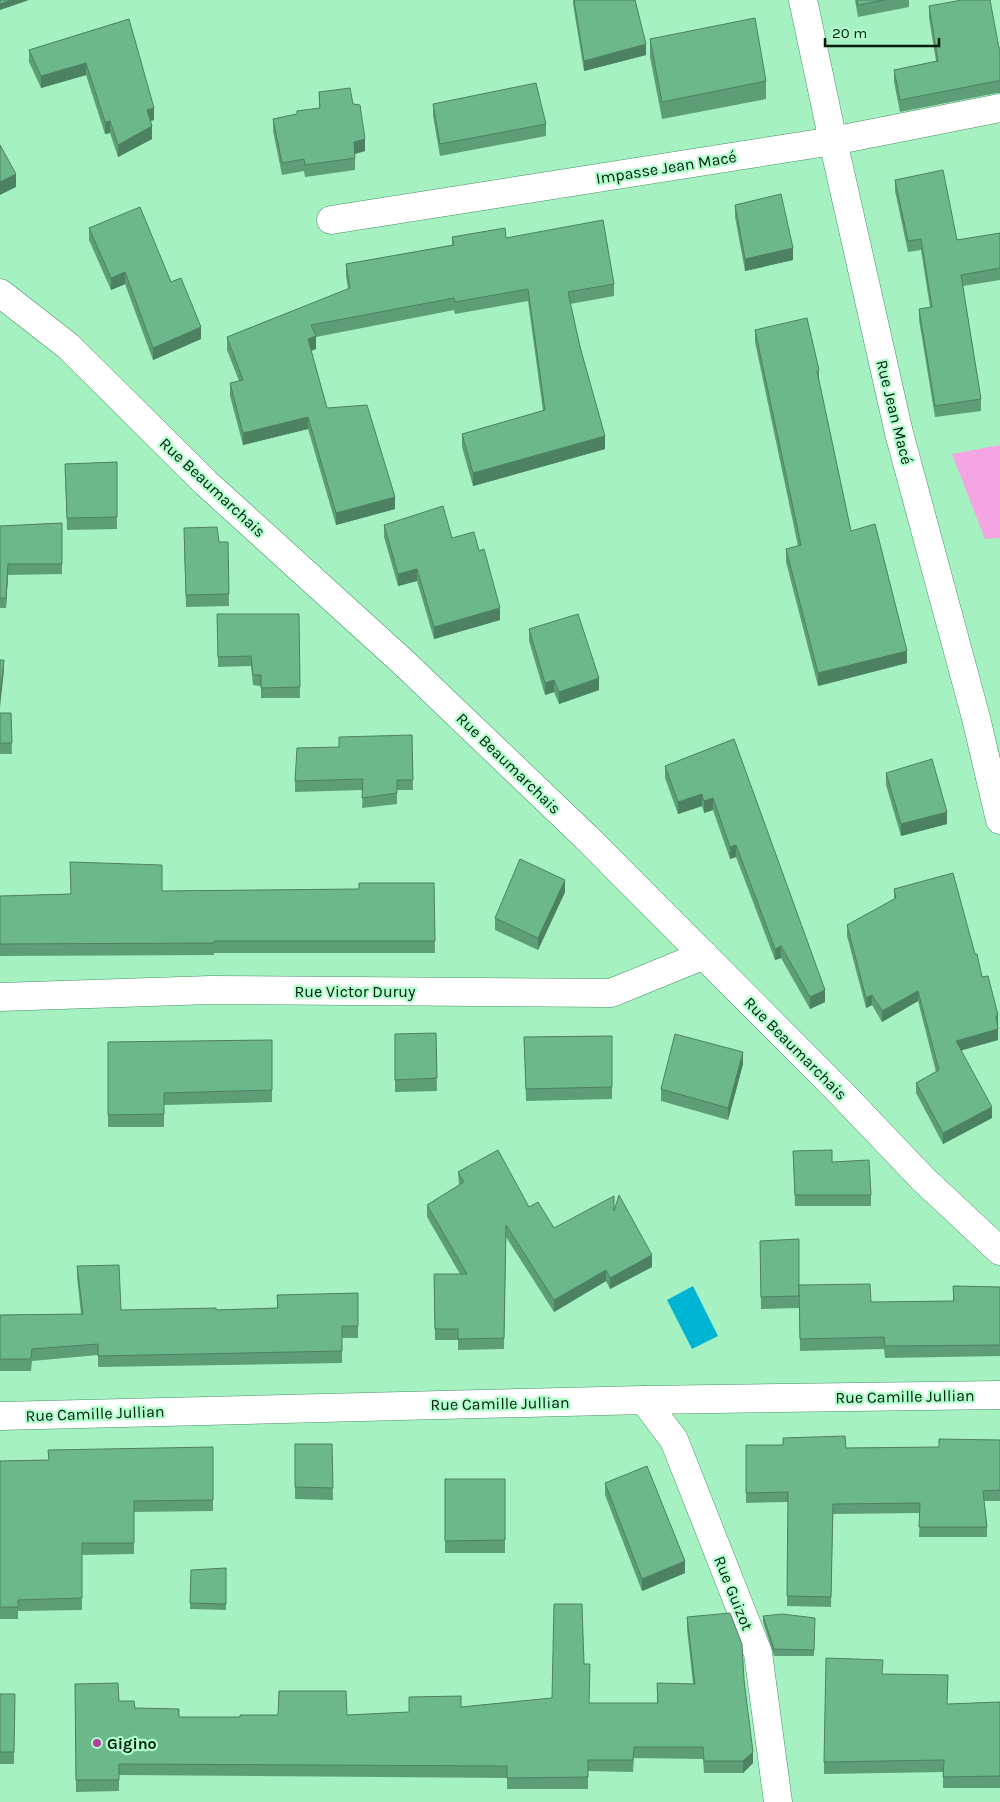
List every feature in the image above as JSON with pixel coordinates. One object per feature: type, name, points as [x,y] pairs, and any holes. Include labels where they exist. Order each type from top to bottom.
[{"type":"street","name":"Rue Jean Macé","points":[[803,0],[899,433],[988,717],[1000,820]]},
{"type":"street","name":"Impasse Jean Macé","points":[[330,220],[833,141],[1000,108]]},
{"type":"street","name":"Rue Beaumarchais","points":[[0,293],[68,346],[206,483],[403,662],[565,817],[842,1094],[922,1179],[1000,1251]]},
{"type":"street","name":"Rue Victor Duruy","points":[[0,997],[211,990],[611,993],[704,955]]},
{"type":"street","name":"Rue Camille Jullian","points":[[0,1416],[644,1400],[1000,1395]]},
{"type":"street","name":"Rue Guizot","points":[[644,1400],[674,1440],[758,1654],[778,1802]]},
{"type":"shaded area","points":[[1000,445],[1000,538],[985,539],[952,454]]},
{"type":"water","points":[[693,1286],[718,1336],[692,1349],[667,1300]]},
{"type":"building","points":[[0,0],[11,0],[0,4]]},
{"type":"building","points":[[574,0],[635,0],[646,44],[584,61]]},
{"type":"building","points":[[857,0],[885,0],[858,5]]},
{"type":"building","points":[[962,0],[990,0],[1000,48],[1000,81],[900,100],[894,70],[938,61],[929,6]]},
{"type":"building","points":[[755,18],[766,81],[662,102],[650,39]]},
{"type":"building","points":[[129,19],[154,108],[147,110],[152,126],[118,145],[110,121],[105,122],[86,63],[41,76],[29,50]]},
{"type":"building","points":[[536,83],[546,124],[440,144],[433,104]]},
{"type":"building","points":[[350,88],[353,104],[360,105],[365,139],[354,142],[355,158],[305,165],[304,159],[282,163],[273,119],[297,114],[297,111],[320,108],[319,92]]},
{"type":"building","points":[[0,145],[16,174],[0,182]]},
{"type":"building","points":[[943,170],[957,240],[1000,233],[1000,268],[961,275],[981,399],[935,406],[919,309],[932,307],[921,239],[908,241],[895,180]]},
{"type":"building","points":[[781,194],[793,248],[745,259],[735,205]]},
{"type":"building","points":[[140,207],[171,282],[181,278],[201,327],[153,348],[125,272],[111,278],[89,228]]},
{"type":"building","points":[[603,220],[614,284],[568,292],[580,347],[605,436],[473,473],[462,434],[545,410],[528,289],[455,302],[454,298],[311,325],[316,336],[308,339],[327,408],[367,405],[395,497],[336,513],[308,417],[243,433],[230,383],[243,380],[227,337],[350,288],[346,264],[454,245],[452,237],[505,228],[506,238]]},
{"type":"building","points":[[807,318],[851,531],[875,524],[907,651],[818,673],[786,549],[801,545],[755,330]]},
{"type":"building","points":[[117,462],[117,517],[67,518],[65,464]]},
{"type":"building","points":[[443,506],[452,538],[474,532],[479,551],[484,549],[500,608],[434,627],[417,569],[398,574],[384,525]]},
{"type":"building","points":[[62,523],[62,564],[8,564],[6,598],[0,598],[0,526]]},
{"type":"building","points":[[217,527],[219,542],[228,542],[229,594],[186,595],[184,528]]},
{"type":"building","points":[[217,614],[299,614],[300,687],[261,688],[261,675],[253,675],[251,656],[218,657]]},
{"type":"building","points":[[578,614],[599,678],[559,692],[554,680],[545,683],[529,629]]},
{"type":"building","points":[[0,660],[4,660],[0,696]]},
{"type":"building","points":[[0,713],[11,713],[12,743],[0,743]]},
{"type":"building","points":[[412,735],[413,780],[397,780],[397,793],[362,798],[363,779],[295,781],[297,748],[339,747],[339,737]]},
{"type":"building","points":[[734,739],[825,990],[810,997],[781,946],[775,949],[736,845],[730,847],[713,798],[704,801],[702,794],[678,802],[665,766]]},
{"type":"building","points":[[932,759],[947,812],[901,824],[886,773]]},
{"type":"building","points":[[520,859],[565,880],[538,938],[495,918]]},
{"type":"building","points":[[70,862],[162,865],[162,891],[359,889],[359,883],[434,883],[435,941],[214,941],[214,943],[0,944],[0,896],[71,894]]},
{"type":"building","points":[[953,873],[982,977],[988,976],[998,1015],[996,1016],[998,1029],[956,1041],[992,1107],[943,1133],[916,1083],[939,1070],[918,991],[882,1011],[872,995],[866,998],[847,925],[896,898],[894,889]]},
{"type":"building","points":[[436,1033],[437,1078],[395,1080],[395,1034]]},
{"type":"building","points":[[675,1034],[743,1052],[728,1108],[661,1089]]},
{"type":"building","points":[[612,1036],[612,1087],[526,1089],[524,1037]]},
{"type":"building","points":[[272,1040],[272,1090],[164,1093],[164,1114],[108,1115],[108,1042]]},
{"type":"building","points":[[498,1150],[529,1207],[538,1202],[554,1228],[614,1196],[614,1211],[619,1195],[652,1255],[610,1278],[606,1270],[554,1300],[506,1225],[504,1338],[458,1339],[458,1329],[435,1329],[434,1274],[467,1274],[427,1205],[464,1182],[458,1172]]},
{"type":"building","points":[[832,1150],[832,1162],[869,1160],[871,1195],[795,1195],[793,1151]]},
{"type":"building","points":[[799,1239],[799,1296],[761,1297],[760,1241]]},
{"type":"building","points":[[119,1265],[121,1310],[278,1308],[277,1295],[358,1293],[358,1326],[342,1326],[342,1351],[98,1356],[98,1344],[32,1349],[31,1359],[0,1359],[0,1315],[83,1314],[77,1266]]},
{"type":"building","points":[[870,1284],[871,1302],[954,1301],[953,1286],[1000,1287],[1000,1345],[885,1346],[884,1337],[800,1339],[799,1285]]},
{"type":"building","points":[[845,1436],[846,1448],[939,1447],[939,1439],[1000,1440],[1000,1490],[983,1491],[987,1527],[919,1527],[920,1503],[833,1504],[831,1597],[787,1596],[788,1492],[746,1493],[746,1445],[783,1445],[783,1438]]},
{"type":"building","points":[[295,1444],[332,1444],[333,1488],[295,1487]]},
{"type":"building","points":[[213,1447],[213,1500],[134,1501],[134,1543],[82,1543],[82,1598],[18,1600],[18,1607],[0,1607],[0,1461],[49,1460],[48,1450]]},
{"type":"building","points":[[647,1466],[685,1561],[642,1579],[605,1483]]},
{"type":"building","points":[[445,1479],[505,1479],[505,1540],[445,1541]]},
{"type":"building","points":[[226,1568],[226,1604],[190,1603],[191,1570]]},
{"type":"building","points":[[554,1604],[582,1604],[584,1664],[590,1664],[589,1703],[658,1703],[657,1683],[695,1684],[687,1617],[730,1613],[742,1644],[744,1680],[753,1752],[743,1761],[704,1761],[703,1747],[634,1747],[633,1760],[588,1760],[588,1777],[507,1778],[507,1766],[119,1764],[119,1780],[76,1780],[75,1684],[118,1683],[119,1701],[134,1701],[135,1708],[179,1709],[179,1717],[278,1715],[279,1691],[346,1691],[347,1715],[409,1712],[409,1697],[461,1696],[461,1707],[552,1698]]},
{"type":"building","points":[[782,1614],[815,1618],[814,1650],[774,1649],[763,1616]]},
{"type":"building","points":[[826,1658],[883,1660],[882,1674],[948,1675],[947,1704],[1000,1702],[1000,1776],[943,1777],[944,1760],[824,1762]]},
{"type":"building","points":[[0,1694],[15,1694],[14,1752],[0,1752]]},
{"type":"place","name":"Gigino","points":[[97,1743]]}]
